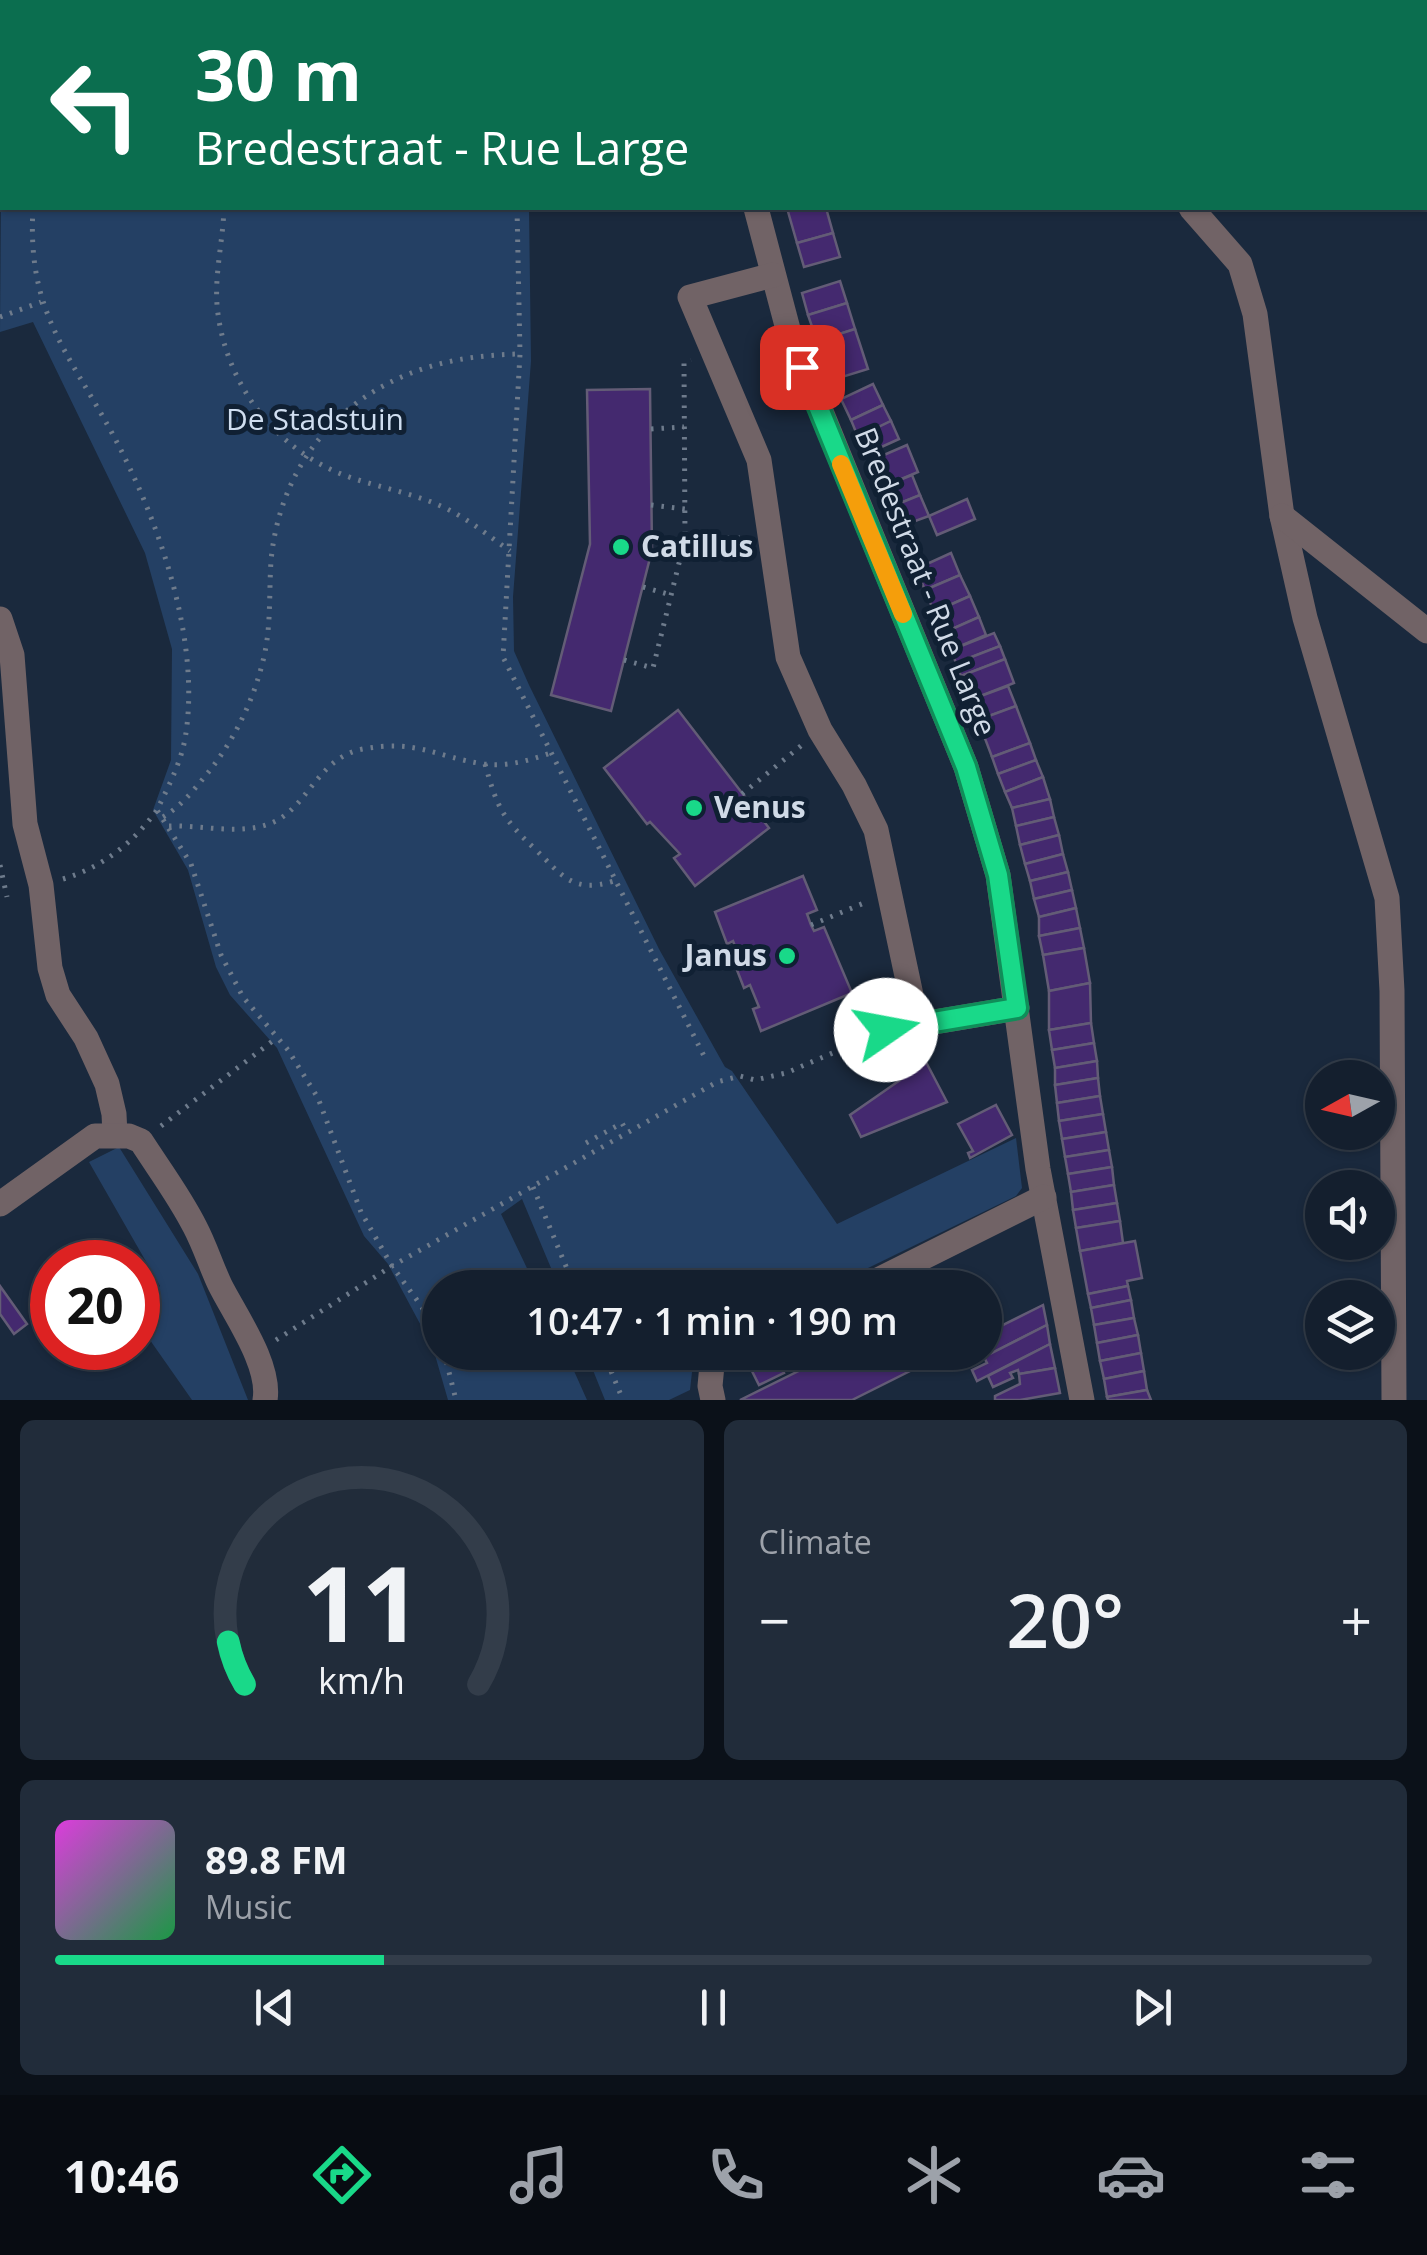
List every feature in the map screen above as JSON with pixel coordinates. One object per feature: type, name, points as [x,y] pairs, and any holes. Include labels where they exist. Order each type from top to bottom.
[{"type":"street","name":"Bredestraat - Rue Large","points":[[757,210],[790,333],[966,767],[998,875],[1044,1197],[1082,1400]]},
{"type":"street","points":[[1194,210],[1240,264],[1256,314],[1282,516],[1305,618],[1387,898],[1392,990],[1394,1400]]},
{"type":"street","points":[[773,275],[690,296],[759,460],[788,657],[820,730],[876,830],[921,1022]]},
{"type":"street","points":[[1282,516],[1427,631]]},
{"type":"street","points":[[0,620],[12,655],[25,824],[41,886],[50,968],[58,995],[86,1038],[108,1084],[114,1114],[104,1135],[0,1204]]},
{"type":"street","points":[[886,1030],[1017,1008]]},
{"type":"street","points":[[104,1135],[141,1141],[195,1226],[257,1358],[266,1400]]},
{"type":"street","points":[[898,1270],[1044,1197]]},
{"type":"street","points":[[712,1370],[713,1400]]},
{"type":"path","points":[[33,210],[35,272],[41,302],[62,350],[138,486],[167,564],[187,657],[186,737],[179,766],[157,810],[132,840],[110,858],[70,878],[41,886]]},
{"type":"path","points":[[224,210],[216,282],[223,342],[245,393],[268,423],[305,456],[348,477],[397,490],[452,512],[510,551]]},
{"type":"path","points":[[517,210],[520,354],[503,657],[704,1056]]},
{"type":"path","points":[[0,317],[41,302]]},
{"type":"path","points":[[624,660],[653,668],[685,539],[684,364],[713,350]]},
{"type":"path","points":[[162,817],[174,811],[223,753],[254,690],[265,652],[272,558],[280,513],[305,456],[345,411],[383,384],[412,370],[454,359],[520,354]]},
{"type":"path","points":[[650,429],[684,427]]},
{"type":"path","points":[[651,505],[685,510]]},
{"type":"path","points":[[685,539],[770,537]]},
{"type":"path","points":[[643,587],[672,595]]},
{"type":"path","points":[[742,794],[820,730]]},
{"type":"path","points":[[170,826],[228,828],[270,824],[285,816],[337,760],[360,749],[394,744],[427,748],[485,764],[523,763],[552,752]]},
{"type":"path","points":[[485,764],[494,797],[512,830],[555,872],[570,882],[599,885],[614,880]]},
{"type":"path","points":[[157,810],[191,864],[221,956],[243,996],[278,1037],[318,1098],[361,1212],[392,1266],[422,1307]]},
{"type":"path","points":[[0,864],[7,897]]},
{"type":"path","points":[[812,925],[890,892]]},
{"type":"path","points":[[257,1358],[291,1328],[392,1266],[716,1082],[786,1073],[886,1030]]},
{"type":"path","points":[[141,1141],[278,1037]]},
{"type":"path","points":[[586,1143],[622,1123],[627,1132]]},
{"type":"path","points":[[530,1189],[568,1270]]},
{"type":"path","points":[[448,1370],[456,1400]]},
{"type":"path","points":[[611,1370],[624,1400]]},
{"type":"green space","name":"De Stadstuin","points":[[1,210],[529,210],[531,361],[513,597],[514,651],[659,949],[725,1067],[732,1071],[837,1224],[1016,1138],[1022,1188],[1016,1196],[864,1270],[552,1270],[522,1199],[501,1214],[528,1270],[422,1270],[422,1327],[388,1264],[364,1236],[277,1048],[230,995],[216,967],[188,870],[153,810],[171,760],[172,649],[145,553],[33,322],[0,332]]},
{"type":"green space","points":[[119,1147],[198,1274],[248,1400],[192,1400],[160,1354],[160,1240],[134,1240],[89,1162]]},
{"type":"green space","name":"De Stadstuin","points":[[439,1370],[574,1370],[587,1400],[448,1400]]},
{"type":"green space","points":[[593,1370],[692,1370],[690,1390],[669,1400],[605,1400]]},
{"type":"building","points":[[788,210],[827,210],[833,233],[797,243]]},
{"type":"building","points":[[833,233],[840,257],[804,267],[797,243]]},
{"type":"building","points":[[840,281],[847,303],[808,315],[802,293]]},
{"type":"building","points":[[847,303],[855,329],[817,341],[808,315]]},
{"type":"building","points":[[855,329],[868,369],[829,381],[817,341]]},
{"type":"building","points":[[873,384],[883,405],[851,420],[841,399]]},
{"type":"building","name":"Catillus","points":[[650,389],[652,550],[611,711],[551,695],[590,544],[587,390]]},
{"type":"building","points":[[883,405],[891,421],[858,437],[851,420]]},
{"type":"building","points":[[891,421],[899,439],[866,454],[858,437]]},
{"type":"building","points":[[907,445],[918,472],[880,488],[870,461]]},
{"type":"building","points":[[912,475],[920,495],[888,508],[880,488]]},
{"type":"building","points":[[920,495],[929,516],[896,528],[888,508]]},
{"type":"building","points":[[967,499],[975,519],[937,535],[929,516]]},
{"type":"building","points":[[951,553],[960,575],[925,590],[916,569]]},
{"type":"building","points":[[960,575],[970,596],[934,612],[925,590]]},
{"type":"building","points":[[970,596],[979,617],[943,633],[934,612]]},
{"type":"building","points":[[979,617],[986,635],[951,650],[943,633]]},
{"type":"building","points":[[994,633],[1000,646],[956,663],[951,650]]},
{"type":"building","points":[[1000,646],[1005,659],[961,676],[956,663]]},
{"type":"building","points":[[1005,659],[1014,683],[970,700],[961,676]]},
{"type":"building","points":[[1008,686],[1016,706],[978,720],[970,700]]},
{"type":"building","points":[[1016,706],[1030,743],[992,757],[978,720]]},
{"type":"building","name":"Venus","points":[[678,710],[769,828],[695,886],[674,858],[680,854],[650,822],[647,824],[604,768]]},
{"type":"building","points":[[1030,743],[1036,760],[998,774],[992,757]]},
{"type":"building","points":[[1036,760],[1043,777],[1005,792],[998,774]]},
{"type":"building","points":[[1043,777],[1050,799],[1012,808],[1005,792]]},
{"type":"building","points":[[1050,799],[1054,817],[1016,826],[1012,808]]},
{"type":"building","points":[[1054,817],[1059,835],[1020,845],[1016,826]]},
{"type":"building","points":[[1059,835],[1063,854],[1025,864],[1020,845]]},
{"type":"building","points":[[1063,854],[1068,872],[1030,881],[1025,864]]},
{"type":"building","points":[[1068,872],[1072,890],[1034,899],[1030,881]]},
{"type":"building","name":"Janus","points":[[803,876],[817,910],[807,914],[811,925],[814,931],[824,927],[852,993],[761,1031],[753,1009],[759,1007],[750,985],[744,988],[737,970],[743,967],[733,941],[727,944],[715,912]]},
{"type":"building","points":[[1072,890],[1076,908],[1039,917],[1034,899]]},
{"type":"building","points":[[1076,908],[1080,928],[1039,936],[1039,917]]},
{"type":"building","points":[[1080,928],[1084,948],[1043,955],[1039,936]]},
{"type":"building","points":[[1084,948],[1090,983],[1049,991],[1043,955]]},
{"type":"building","points":[[1090,983],[1091,1023],[1049,1030],[1049,991]]},
{"type":"building","points":[[1091,1023],[1094,1043],[1052,1050],[1049,1030]]},
{"type":"building","points":[[1094,1043],[1097,1061],[1055,1068],[1052,1050]]},
{"type":"building","points":[[907,1051],[916,1068],[909,1074],[899,1055]]},
{"type":"building","points":[[1097,1061],[1098,1078],[1055,1085],[1055,1068]]},
{"type":"building","points":[[926,1062],[947,1102],[861,1137],[850,1115]]},
{"type":"building","points":[[1098,1078],[1100,1096],[1057,1103],[1055,1085]]},
{"type":"building","points":[[1100,1096],[1103,1114],[1059,1121],[1057,1103]]},
{"type":"building","points":[[996,1105],[1012,1135],[970,1158],[968,1153],[973,1151],[958,1124]]},
{"type":"building","points":[[1103,1114],[1106,1132],[1062,1139],[1059,1121]]},
{"type":"building","points":[[1106,1132],[1109,1150],[1065,1157],[1062,1139]]},
{"type":"building","points":[[1109,1150],[1112,1167],[1068,1174],[1065,1157]]},
{"type":"building","points":[[1112,1167],[1114,1185],[1071,1192],[1068,1174]]},
{"type":"building","points":[[1114,1185],[1117,1203],[1073,1210],[1071,1192]]},
{"type":"building","points":[[1117,1203],[1120,1221],[1076,1228],[1073,1210]]},
{"type":"building","points":[[1120,1221],[1123,1243],[1080,1251],[1076,1228]]},
{"type":"building","points":[[1135,1241],[1142,1278],[1127,1281],[1128,1286],[1088,1294],[1080,1251]]},
{"type":"building","points":[[0,1286],[27,1324],[14,1334],[0,1314]]},
{"type":"building","points":[[1128,1286],[1131,1300],[1091,1308],[1088,1294]]},
{"type":"building","points":[[1131,1300],[1134,1318],[1094,1325],[1091,1308]]},
{"type":"building","points":[[1043,1305],[1047,1325],[1002,1348],[1002,1326]]},
{"type":"building","points":[[1134,1318],[1138,1335],[1097,1343],[1094,1325]]},
{"type":"building","points":[[1047,1325],[1050,1344],[1002,1368],[1002,1348]]},
{"type":"building","points":[[1138,1335],[1141,1353],[1100,1361],[1097,1343]]},
{"type":"building","points":[[1050,1344],[1055,1368],[1019,1374],[1018,1370],[1010,1373],[1013,1378],[993,1387],[988,1376]]},
{"type":"building","points":[[1141,1353],[1144,1371],[1104,1379],[1100,1361]]},
{"type":"building","points":[[1055,1368],[1060,1393],[995,1400],[995,1396],[1020,1384],[1019,1374]]},
{"type":"building","points":[[752,1370],[782,1370],[784,1373],[759,1385]]},
{"type":"building","points":[[801,1370],[912,1370],[852,1400],[740,1400]]},
{"type":"building","points":[[972,1370],[999,1370],[977,1381]]},
{"type":"building","points":[[1144,1371],[1147,1390],[1107,1397],[1104,1379]]},
{"type":"building","points":[[1147,1390],[1151,1400],[1107,1397]]},
{"type":"slow traffic","points":[[841,464],[903,614]]},
{"type":"place","name":"Catillus","points":[[621,547]]},
{"type":"place","name":"Venus","points":[[694,808]]},
{"type":"place","name":"Janus","points":[[787,956]]},
{"type":"route","points":[[802,367],[981,811],[998,875],[1017,1008],[886,1030]]}]
